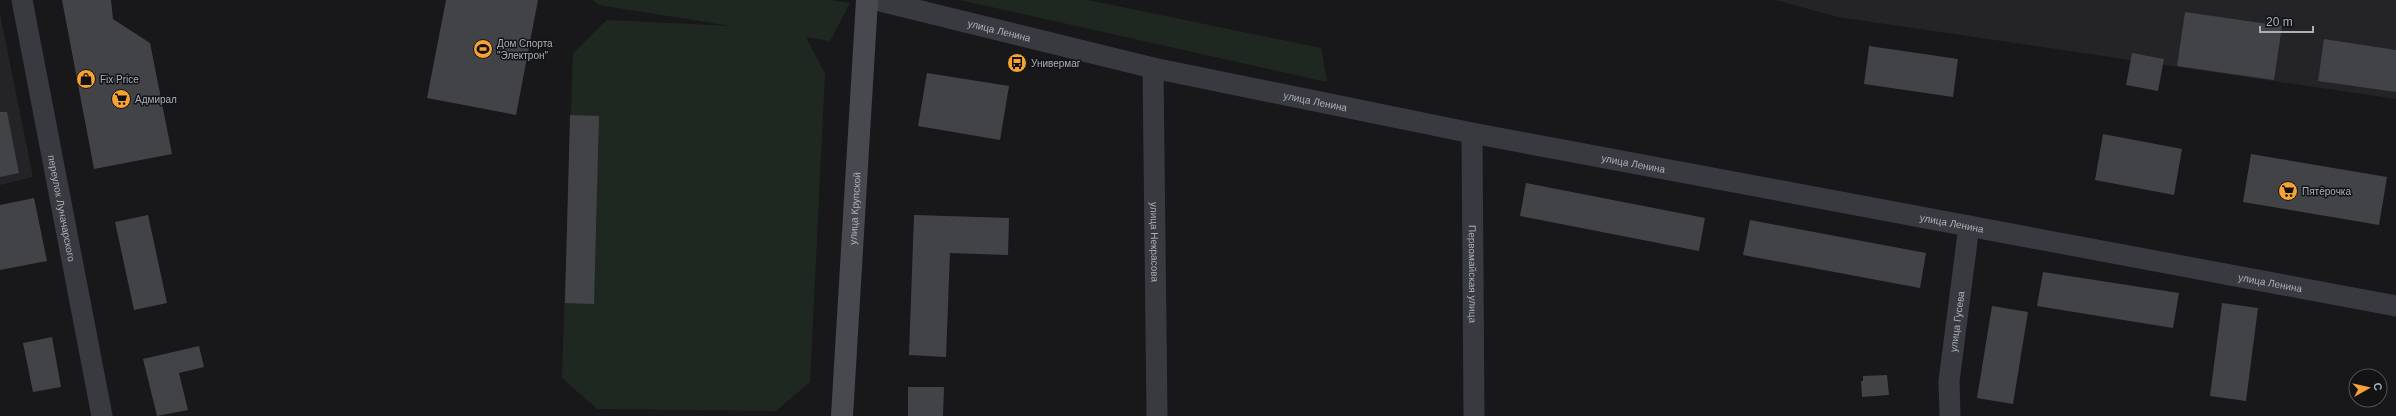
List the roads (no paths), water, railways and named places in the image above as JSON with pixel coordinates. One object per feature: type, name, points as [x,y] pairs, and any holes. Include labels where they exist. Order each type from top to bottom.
[{"type":"street","name":"переулок Луначарского","points":[[22,0],[102,416]]},
{"type":"street","name":"улица Крупской","points":[[842,416],[867,0]]},
{"type":"street","name":"улица Ленина","points":[[876,0],[1153,68],[1472,133],[2396,306]]},
{"type":"street","name":"улица Некрасова","points":[[1153,68],[1157,416]]},
{"type":"street","name":"Первомайская улица","points":[[1472,133],[1474,416]]},
{"type":"street","name":"улица Гусева","points":[[1950,416],[1948,381],[1969,226]]},
{"type":"place","name":"Дом Спорта \"Электрон\"","points":[[483,49]]},
{"type":"place","name":"Универмаг","points":[[1017,63]]},
{"type":"place","name":"Fix Price","points":[[86,79]]},
{"type":"place","name":"Адмирал","points":[[121,99]]},
{"type":"place","name":"Пятёрочка","points":[[2288,191]]}]
